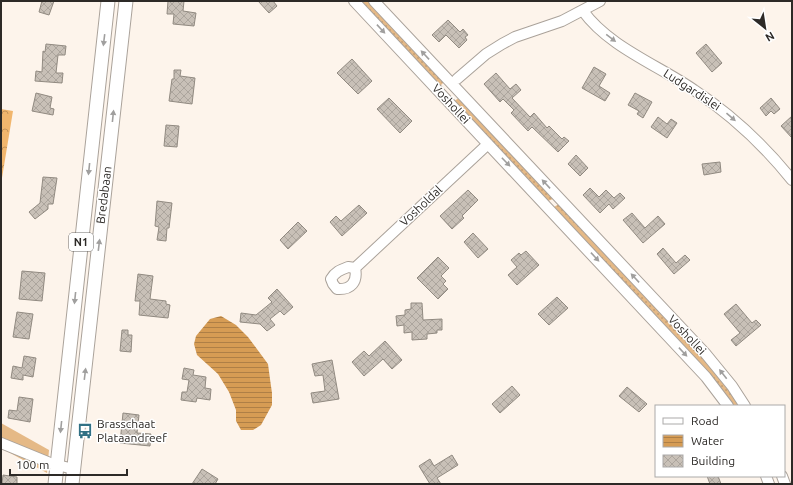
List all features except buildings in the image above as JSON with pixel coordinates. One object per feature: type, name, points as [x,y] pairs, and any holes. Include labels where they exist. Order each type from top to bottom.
[{"type":"main road","name":"Bredabaan","points":[[55,484],[108,1]]},
{"type":"main road","name":"Bredabaan","points":[[72,484],[126,1]]},
{"type":"street","name":"Voshollei","points":[[354,1],[706,377],[727,405]]},
{"type":"street","name":"Voshollei","points":[[374,1],[704,353],[732,386],[744,405]]},
{"type":"street","points":[[457,79],[486,54],[502,44],[515,37],[562,21],[600,1]]},
{"type":"street","name":"Ludgardislei","points":[[583,11],[591,22],[615,41],[688,86],[726,112],[754,136],[792,180]]},
{"type":"street","name":"Vosholdal","points":[[354,268],[488,144]]},
{"type":"street","points":[[549,208],[559,198]]},
{"type":"street","points":[[1,443],[57,465],[73,469]]},
{"type":"shaded area","points":[[358,1],[370,1],[445,81],[439,87]]},
{"type":"shaded area","points":[[460,97],[553,195],[553,199],[548,201],[453,102]]},
{"type":"shaded area","points":[[559,204],[709,363],[740,405],[730,405],[555,210],[554,207]]},
{"type":"shaded area","points":[[1,423],[49,450],[47,473],[1,448]]},
{"type":"green space","points":[[1,109],[13,111],[1,184]]},
{"type":"water","points":[[221,316],[236,325],[248,337],[268,364],[272,405],[261,425],[253,430],[241,430],[236,421],[236,410],[229,392],[218,374],[197,355],[194,344],[196,336],[210,319]]},
{"type":"place","name":"Brasschaat Plataandreef","points":[[85,431]]}]
